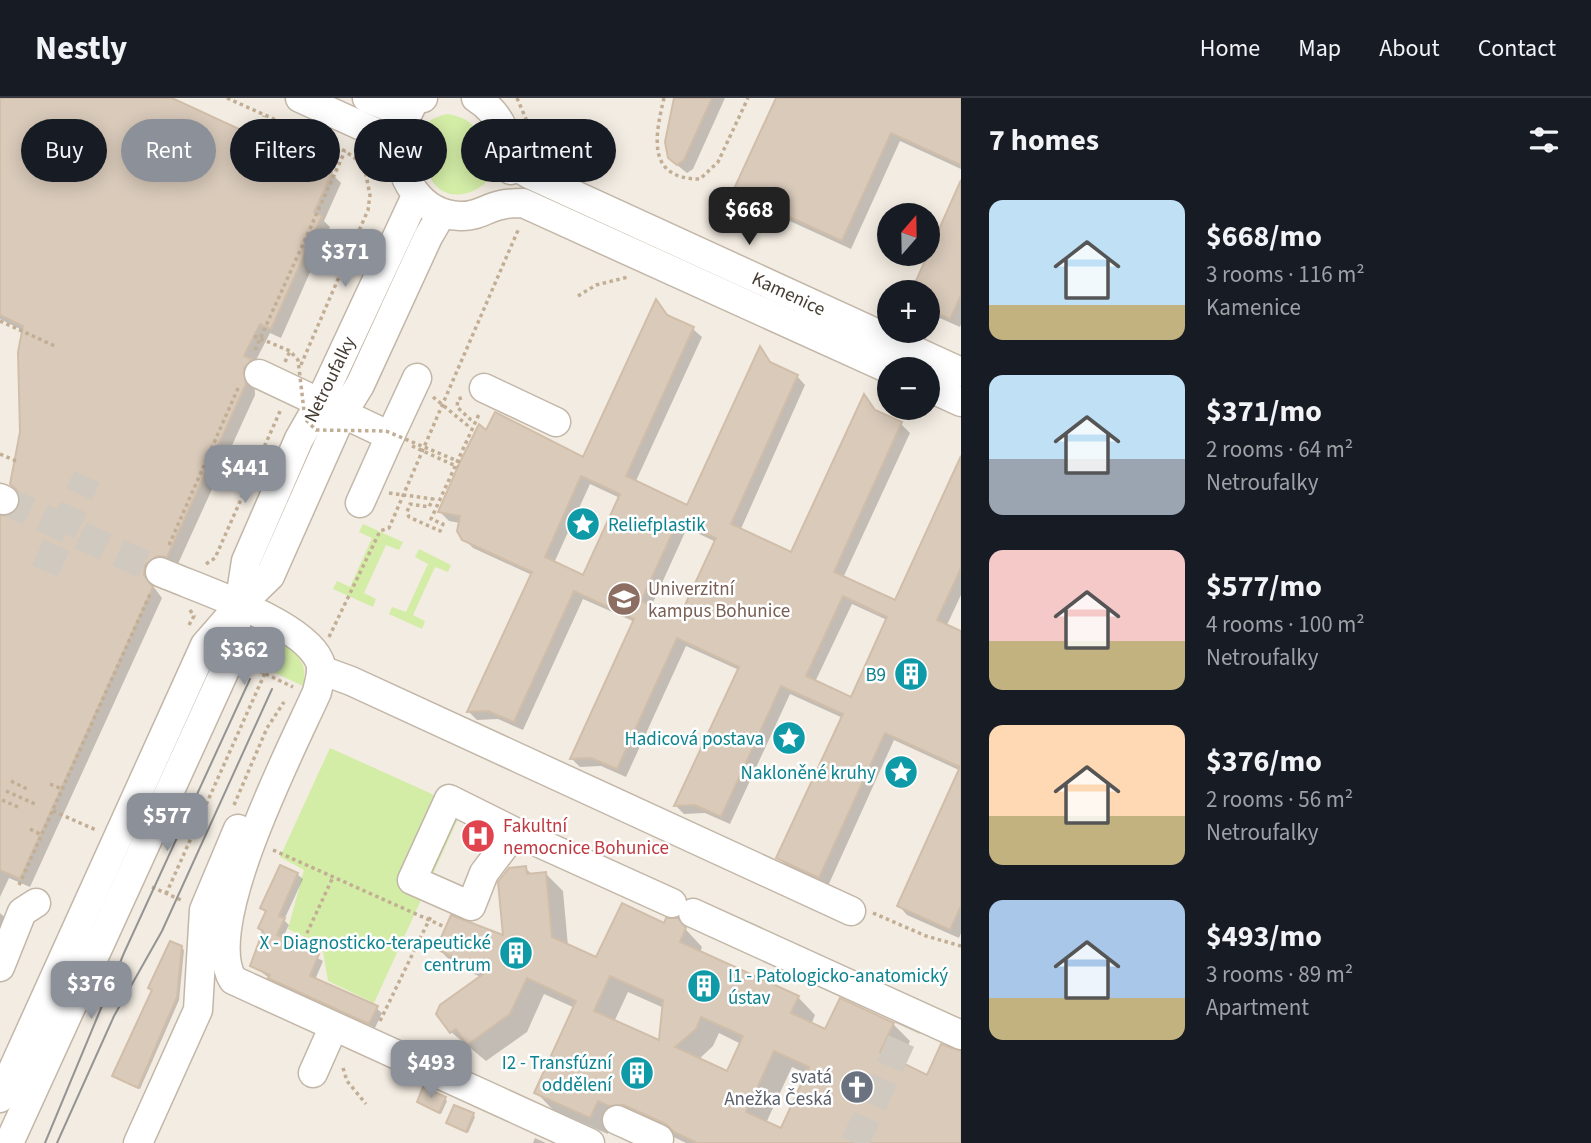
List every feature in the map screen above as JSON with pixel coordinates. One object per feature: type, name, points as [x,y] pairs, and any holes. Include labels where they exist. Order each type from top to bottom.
[{"type":"street","points":[[300,98],[354,123]]},
{"type":"street","points":[[367,98],[389,107],[418,101]]},
{"type":"street","name":"Kamenice","points":[[476,98],[498,119]]},
{"type":"street","points":[[407,119],[418,101]]},
{"type":"street","points":[[410,182],[416,196],[442,214]]},
{"type":"street","name":"Kamenice","points":[[499,205],[507,182]]},
{"type":"street","name":"Kamenice","points":[[546,182],[961,372]]},
{"type":"street","name":"Netroufalky","points":[[331,409],[416,196]]},
{"type":"street","name":"Kamenice","points":[[442,214],[472,216],[499,205],[523,203],[877,364]]},
{"type":"street","name":"Netroufalky","points":[[9,1143],[231,657],[246,561],[299,439],[360,385],[428,237],[442,214]]},
{"type":"street","points":[[252,367],[331,409],[390,436]]},
{"type":"street","points":[[363,496],[416,380]]},
{"type":"street","points":[[475,392],[556,422]]},
{"type":"street","points":[[940,392],[961,402]]},
{"type":"street","points":[[138,1143],[214,970],[234,890],[317,692],[321,670],[319,660],[292,630],[239,606],[157,578]]},
{"type":"street","points":[[0,1098],[205,645],[239,606]]},
{"type":"street","points":[[321,670],[351,681],[851,911]]},
{"type":"street","points":[[515,832],[484,873],[471,906],[412,880],[449,799],[515,832],[961,1035]]},
{"type":"street","points":[[0,967],[26,898]]},
{"type":"street","points":[[214,970],[350,1035],[590,1143]]},
{"type":"street","points":[[321,1076],[350,1035]]},
{"type":"street","points":[[617,1120],[661,1142]]},
{"type":"path","points":[[227,98],[345,151],[364,165],[370,195],[368,210]]},
{"type":"path","points":[[517,98],[526,119]]},
{"type":"path","points":[[664,98],[657,129],[658,155],[667,171],[681,179],[700,179],[718,162],[748,98]]},
{"type":"path","points":[[263,119],[265,115]]},
{"type":"path","points":[[169,545],[252,367],[263,333],[345,151]]},
{"type":"path","points":[[327,639],[334,632],[380,531],[389,528],[520,226]]},
{"type":"path","points":[[578,296],[596,285],[629,276]]},
{"type":"path","points":[[0,321],[57,347]]},
{"type":"path","points":[[257,330],[263,333]]},
{"type":"path","points":[[254,336],[290,351],[298,360],[305,419],[316,430],[386,431],[458,465]]},
{"type":"path","points":[[416,380],[467,425],[470,419],[457,407],[458,399],[475,392]]},
{"type":"path","points":[[363,496],[403,495],[433,499],[429,507],[410,504],[407,512],[409,517],[440,531],[443,524],[431,519],[480,412],[488,416]]},
{"type":"path","points":[[422,451],[458,465]]},
{"type":"path","points":[[0,454],[16,461]]},
{"type":"path","points":[[26,898],[48,820],[157,578]]},
{"type":"path","points":[[166,894],[265,673]]},
{"type":"path","points":[[229,816],[267,728],[293,687]]},
{"type":"path","points":[[11,781],[27,789]]},
{"type":"path","points":[[50,784],[62,789]]},
{"type":"path","points":[[6,791],[35,804]]},
{"type":"path","points":[[2,800],[18,807]]},
{"type":"path","points":[[53,811],[98,831]]},
{"type":"path","points":[[30,829],[42,835]]},
{"type":"path","points":[[268,848],[445,927]]},
{"type":"path","points":[[301,946],[333,877]]},
{"type":"path","points":[[144,883],[190,905]]},
{"type":"path","points":[[366,1104],[342,1072],[349,1056],[350,1035],[429,920],[441,893]]},
{"type":"path","points":[[851,911],[865,909],[926,936],[961,946]]},
{"type":"green space","points":[[447,114],[464,119],[461,119],[461,182],[486,182],[478,188],[450,194],[433,182],[447,182],[447,119],[433,119]]},
{"type":"green space","points":[[363,524],[403,542],[399,550],[386,545],[364,593],[376,599],[373,607],[333,589],[337,581],[350,587],[372,538],[359,532]]},
{"type":"green space","points":[[419,549],[451,565],[448,572],[435,567],[413,615],[425,621],[422,629],[389,614],[392,607],[406,612],[428,564],[415,557]]},
{"type":"green space","points":[[277,642],[290,649],[299,659],[304,671],[303,686],[241,657],[260,643]]},
{"type":"green space","points":[[330,748],[463,808],[374,1003],[328,981],[322,945],[288,929],[304,870],[280,857]]},
{"type":"building","points":[[0,98],[172,98],[230,125],[230,182],[328,182],[314,212],[322,216],[271,329],[260,324],[244,356],[252,359],[244,368],[246,384],[167,557],[157,556],[145,565],[144,575],[153,587],[20,879],[0,870],[0,516],[14,513],[21,500],[17,490],[10,484],[20,432],[18,352],[23,326],[0,315]]},
{"type":"building","points":[[674,98],[712,98],[684,160],[677,165],[668,158],[665,142]]},
{"type":"building","points":[[776,98],[961,98],[961,165],[891,133],[842,241],[733,191]]},
{"type":"building","points":[[961,180],[961,295],[950,319],[940,314],[940,280],[916,280],[923,266],[940,266],[940,227]]},
{"type":"building","points":[[656,299],[667,315],[694,327],[626,476],[687,505],[760,346],[770,362],[798,375],[731,524],[791,552],[864,394],[877,411],[877,420],[902,422],[834,572],[895,600],[961,456],[961,568],[937,620],[961,631],[961,906],[950,930],[897,906],[960,767],[885,733],[819,878],[776,858],[843,714],[781,686],[721,817],[695,805],[674,806],[739,667],[677,638],[617,769],[591,758],[570,759],[634,619],[574,591],[514,722],[488,711],[467,712],[532,572],[462,540],[457,531],[460,516],[438,512],[479,424],[486,430],[495,412],[583,457]],"holes":[[[581,476],[620,494],[583,575],[545,557]],[[678,521],[716,538],[679,618],[641,601]],[[843,596],[887,617],[851,697],[806,676]]]},
{"type":"building","points":[[280,865],[298,873],[279,916],[285,918],[277,935],[319,954],[310,976],[378,1006],[369,1024],[268,978],[270,975],[250,966],[263,931],[258,928],[266,911],[260,908]]},
{"type":"building","points":[[526,866],[527,874],[546,872],[552,937],[596,957],[622,903],[664,923],[666,918],[678,918],[686,928],[680,942],[799,996],[791,1013],[825,1029],[840,998],[894,1023],[880,1052],[927,1075],[941,1044],[961,1051],[961,1143],[697,1143],[674,1132],[666,1124],[624,1105],[609,1106],[598,1101],[590,1118],[534,1093],[576,1001],[527,978],[510,1014],[467,1045],[456,1029],[450,1033],[436,1014],[440,1005],[486,972],[436,949],[451,915],[503,935],[498,882],[509,868]],"holes":[[[610,976],[663,1000],[659,1040],[594,1011]],[[701,1017],[743,1036],[727,1071],[675,1047],[696,1029]],[[774,1051],[809,1067],[781,1128],[746,1112]]]},
{"type":"building","points":[[170,941],[182,946],[177,997],[138,1088],[112,1076],[152,990],[148,988]]},
{"type":"building","points":[[423,1087],[446,1097],[439,1113],[417,1102]]},
{"type":"building","points":[[454,1105],[474,1113],[466,1132],[446,1123]]},
{"type":"tunnel","points":[[45,571],[87,477]]},
{"type":"tunnel","points":[[4,500],[160,572]]},
{"type":"tunnel","points":[[855,1143],[914,1013]]},
{"type":"tram line","points":[[45,1143],[124,953],[250,679]]},
{"type":"tram line","points":[[57,1143],[114,1016],[162,931],[272,689]]},
{"type":"place","name":"Reliefplastik","points":[[583,524]]},
{"type":"place","name":"Univerzitní kampus Bohunice","points":[[624,599]]},
{"type":"place","name":"B9","points":[[911,674]]},
{"type":"place","name":"Hadicová postava","points":[[789,738]]},
{"type":"place","name":"Nakloněné kruhy","points":[[901,772]]},
{"type":"place","name":"Fakultní nemocnice Bohunice","points":[[478,836]]},
{"type":"place","name":"X - Diagnosticko-terapeutické centrum","points":[[516,953]]},
{"type":"place","name":"I1 - Patologicko-anatomický ústav","points":[[704,986]]},
{"type":"place","name":"I2 - Transfúzní oddělení","points":[[637,1073]]},
{"type":"place","name":"svatá Anežka Česká","points":[[857,1087]]}]
